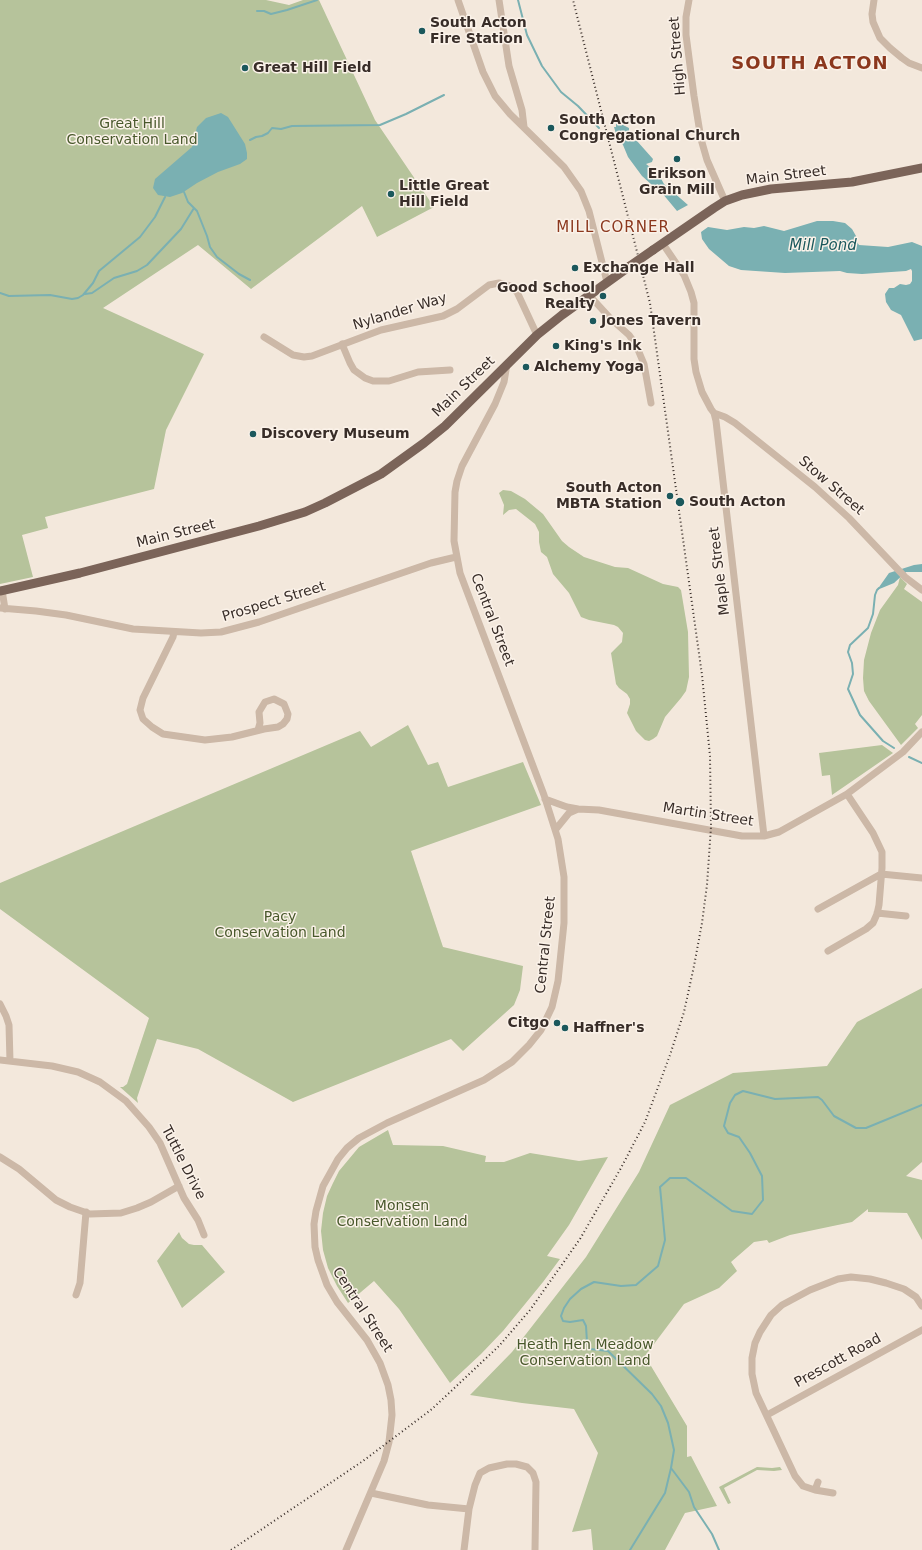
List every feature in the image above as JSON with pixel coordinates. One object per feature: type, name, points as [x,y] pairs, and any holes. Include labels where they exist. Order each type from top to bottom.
[{"type":"main road","name":"Main Street","points":[[1,590],[80,573],[259,526],[305,512],[325,503],[381,474],[424,443],[445,426],[537,335],[607,282],[725,201],[738,196],[760,191],[843,183],[922,168]]},
{"type":"street","points":[[458,0],[490,87],[502,105],[564,167],[582,194],[590,214],[607,282]]},
{"type":"street","points":[[499,0],[509,70],[522,113],[524,127]]},
{"type":"street","name":"High Street","points":[[689,0],[686,17],[686,35],[701,135],[707,160],[725,201]]},
{"type":"street","points":[[874,0],[872,14],[876,31],[880,38],[909,63],[922,68]]},
{"type":"street","name":"Maple Street","points":[[663,244],[684,275],[692,292],[694,303],[694,355],[696,372],[703,395],[714,413],[764,836]]},
{"type":"street","name":"Nylander Way","points":[[264,337],[290,353],[300,357],[316,355],[387,328],[448,314],[489,285],[499,283],[510,286],[517,292],[537,335]]},
{"type":"street","points":[[589,295],[611,319],[629,335],[636,345],[644,364],[651,403]]},
{"type":"street","points":[[342,344],[354,370],[365,378],[373,381],[389,381],[418,372],[450,370]]},
{"type":"street","name":"Central Street","points":[[346,1550],[384,1461],[389,1442],[392,1415],[388,1385],[380,1363],[367,1340],[337,1302],[322,1273],[315,1247],[314,1235],[315,1218],[323,1186],[338,1159],[360,1138],[387,1123],[484,1080],[512,1062],[541,1030],[549,1015],[554,999],[564,924],[564,876],[556,829],[463,580],[456,557],[454,518],[457,481],[462,466],[495,404],[504,382],[507,364]]},
{"type":"street","name":"Stow Street","points":[[714,413],[735,423],[815,487],[850,518],[905,577],[922,590]]},
{"type":"street","name":"Prospect Street","points":[[2,609],[66,614],[134,629],[174,632],[221,632],[239,628],[431,563],[456,557]]},
{"type":"street","points":[[1,590],[2,609]]},
{"type":"street","points":[[174,632],[173,637],[143,698],[140,710],[143,719],[163,734],[205,740],[232,737],[258,730],[278,727],[287,719],[288,714],[284,704],[274,700],[265,702],[259,712],[260,723],[258,730]]},
{"type":"street","name":"Martin Street","points":[[545,799],[567,807],[578,809],[599,810],[738,836],[764,836],[790,827],[847,794],[903,752],[922,732]]},
{"type":"street","points":[[828,951],[866,929],[873,923],[877,913],[883,860],[880,845],[847,794]]},
{"type":"street","points":[[556,829],[569,812],[578,809]]},
{"type":"street","points":[[818,909],[881,874],[922,878]]},
{"type":"street","points":[[877,913],[906,916]]},
{"type":"street","points":[[0,1004],[9,1026],[10,1061]]},
{"type":"street","name":"Tuttle Drive","points":[[0,1060],[67,1069],[88,1076],[112,1090],[126,1101],[150,1127],[160,1143],[184,1198],[198,1220],[204,1235]]},
{"type":"street","points":[[0,1157],[19,1170],[56,1200],[90,1214],[126,1211],[151,1202],[179,1186]]},
{"type":"street","points":[[76,1295],[80,1284],[86,1212]]},
{"type":"street","points":[[833,1493],[803,1486],[795,1476],[756,1393],[752,1374],[752,1358],[755,1343],[771,1315],[782,1305],[825,1283],[838,1279],[851,1277],[870,1279],[904,1289],[916,1297],[922,1306]]},
{"type":"street","name":"Prescott Road","points":[[766,1415],[922,1330]]},
{"type":"street","points":[[464,1550],[470,1509],[475,1485],[480,1473],[489,1468],[507,1464],[516,1464],[527,1467],[533,1473],[536,1482],[535,1550]]},
{"type":"street","points":[[815,1490],[818,1482]]},
{"type":"street","points":[[371,1493],[428,1505],[470,1509]]},
{"type":"green space","name":"Great Hill Conservation Land","points":[[0,0],[266,0],[289,5],[303,0],[319,0],[375,120],[434,207],[377,237],[362,206],[251,289],[198,245],[103,308],[204,354],[166,430],[154,489],[45,517],[48,528],[22,535],[33,577],[0,584]]},
{"type":"green space","points":[[503,490],[511,491],[525,499],[543,514],[562,541],[584,557],[615,567],[628,568],[663,584],[678,587],[681,590],[688,632],[689,677],[686,691],[665,717],[657,736],[653,739],[649,741],[645,740],[636,731],[627,713],[630,699],[627,694],[616,684],[611,653],[622,642],[623,633],[614,625],[581,617],[569,593],[553,574],[547,557],[541,552],[539,532],[535,524],[516,509],[509,510],[503,515],[504,505],[499,493]]},
{"type":"green space","points":[[900,577],[907,584],[904,589],[922,602],[922,715],[915,724],[918,728],[901,745],[869,701],[864,691],[863,678],[864,660],[871,633],[880,610],[898,585]]},
{"type":"green space","name":"Pacy Conservation Land","points":[[408,725],[428,765],[438,762],[448,787],[523,762],[541,805],[411,851],[443,947],[523,966],[520,990],[514,1005],[463,1051],[451,1039],[293,1102],[198,1049],[157,1039],[137,1098],[138,1103],[120,1087],[127,1084],[149,1018],[0,909],[0,883],[360,731],[371,747]]},
{"type":"green space","points":[[882,745],[893,753],[832,795],[830,775],[822,776],[819,753]]},
{"type":"green space","name":"Heath Hen Meadow Conservation Land","points":[[922,988],[922,1162],[906,1176],[922,1180],[922,1240],[907,1213],[868,1212],[868,1209],[852,1222],[790,1235],[769,1243],[767,1240],[754,1242],[731,1262],[737,1271],[719,1288],[684,1304],[645,1356],[687,1426],[687,1457],[691,1456],[717,1506],[685,1513],[665,1550],[593,1550],[591,1529],[572,1532],[598,1453],[574,1409],[470,1395],[512,1352],[586,1257],[639,1172],[670,1105],[733,1073],[827,1066],[857,1022]]},
{"type":"green space","name":"Monsen Conservation Land","points":[[388,1130],[393,1145],[443,1146],[486,1156],[485,1162],[504,1162],[530,1153],[579,1161],[608,1157],[569,1225],[547,1256],[560,1259],[503,1331],[450,1383],[399,1309],[374,1281],[348,1303],[328,1268],[323,1250],[321,1231],[323,1213],[327,1196],[339,1171],[359,1147]]},
{"type":"green space","points":[[179,1232],[182,1238],[189,1244],[202,1245],[225,1272],[182,1308],[157,1261]]},
{"type":"green space","points":[[757,1467],[780,1467],[782,1470],[757,1470],[724,1488],[731,1503],[728,1504],[719,1487]]},
{"type":"water","points":[[221,113],[228,117],[245,144],[247,159],[240,164],[218,172],[182,193],[170,197],[158,195],[153,188],[155,179],[192,147],[197,127],[206,118]]},
{"type":"water","points":[[619,123],[629,128],[629,138],[637,141],[653,159],[652,162],[646,164],[658,173],[664,184],[688,205],[677,211],[657,187],[652,185],[642,176],[628,157],[616,134],[614,127],[616,127],[616,124]]},
{"type":"water","name":"Mill Pond","points":[[817,221],[845,223],[852,229],[859,245],[888,247],[912,242],[922,246],[922,339],[914,341],[901,315],[891,310],[886,302],[885,294],[889,288],[894,288],[900,284],[910,284],[912,281],[911,269],[906,271],[862,274],[840,271],[785,273],[741,270],[729,266],[709,249],[702,239],[701,232],[708,227],[727,230],[764,226],[784,231]]},
{"type":"water","points":[[922,564],[922,572],[906,572],[894,583],[877,590],[889,573]]},
{"type":"waterway","points":[[257,11],[264,11],[271,14],[317,0]]},
{"type":"waterway","points":[[518,0],[527,35],[542,66],[561,92],[578,106],[599,128]]},
{"type":"waterway","points":[[250,140],[268,133],[272,128],[281,129],[292,126],[380,125],[444,95]]},
{"type":"waterway","points":[[184,192],[188,202],[197,211],[210,247],[217,257],[239,274],[250,280]]},
{"type":"waterway","points":[[0,293],[9,296],[50,295],[72,299],[78,298],[83,295],[93,283],[99,271],[140,237],[155,217],[165,197]]},
{"type":"waterway","points":[[85,294],[92,293],[114,278],[137,271],[147,265],[181,229],[194,208]]},
{"type":"waterway","points":[[879,588],[875,595],[873,614],[868,628],[850,645],[848,652],[852,663],[853,674],[848,689],[860,715],[883,741],[894,748]]},
{"type":"waterway","points":[[909,757],[922,763]]},
{"type":"waterway","points":[[630,1550],[665,1493],[674,1450],[668,1423],[661,1406],[652,1394],[608,1351],[590,1349],[587,1342],[586,1326],[583,1320],[570,1322],[563,1321],[561,1316],[564,1308],[570,1299],[581,1289],[594,1282],[621,1286],[636,1285],[658,1266],[665,1240],[660,1187],[670,1178],[686,1178],[732,1211],[752,1214],[763,1200],[762,1176],[750,1153],[739,1137],[728,1133],[724,1126],[730,1103],[735,1095],[743,1091],[775,1099],[818,1097],[834,1116],[856,1128],[866,1128],[922,1105]]},
{"type":"waterway","points":[[671,1468],[689,1492],[694,1507],[712,1534],[719,1550]]},
{"type":"railway","points":[[231,1550],[363,1461],[432,1409],[499,1346],[530,1310],[580,1239],[621,1168],[645,1122],[684,1012],[702,923],[707,885],[711,827],[710,756],[702,675],[650,303],[573,0]]},
{"type":"place","name":"South Acton Fire Station","points":[[422,31]]},
{"type":"place","name":"Great Hill Field","points":[[245,68]]},
{"type":"place","name":"South Acton Congregational Church","points":[[551,128]]},
{"type":"place","name":"Erikson Grain Mill","points":[[677,159]]},
{"type":"place","name":"Little Great Hill Field","points":[[391,194]]},
{"type":"place","name":"Exchange Hall","points":[[575,268]]},
{"type":"place","name":"Good School Realty","points":[[603,296]]},
{"type":"place","name":"Jones Tavern","points":[[593,321]]},
{"type":"place","name":"King's Ink","points":[[556,346]]},
{"type":"place","name":"Alchemy Yoga","points":[[526,367]]},
{"type":"place","name":"Discovery Museum","points":[[253,434]]},
{"type":"place","name":"South Acton MBTA Station","points":[[670,496]]},
{"type":"place","name":"South Acton","points":[[680,502]]},
{"type":"place","name":"Citgo","points":[[557,1023]]},
{"type":"place","name":"Haffner's","points":[[565,1028]]},
{"type":"district","name":"SOUTH ACTON","points":[[810,64]]},
{"type":"district","name":"MILL CORNER","points":[[613,228]]}]
